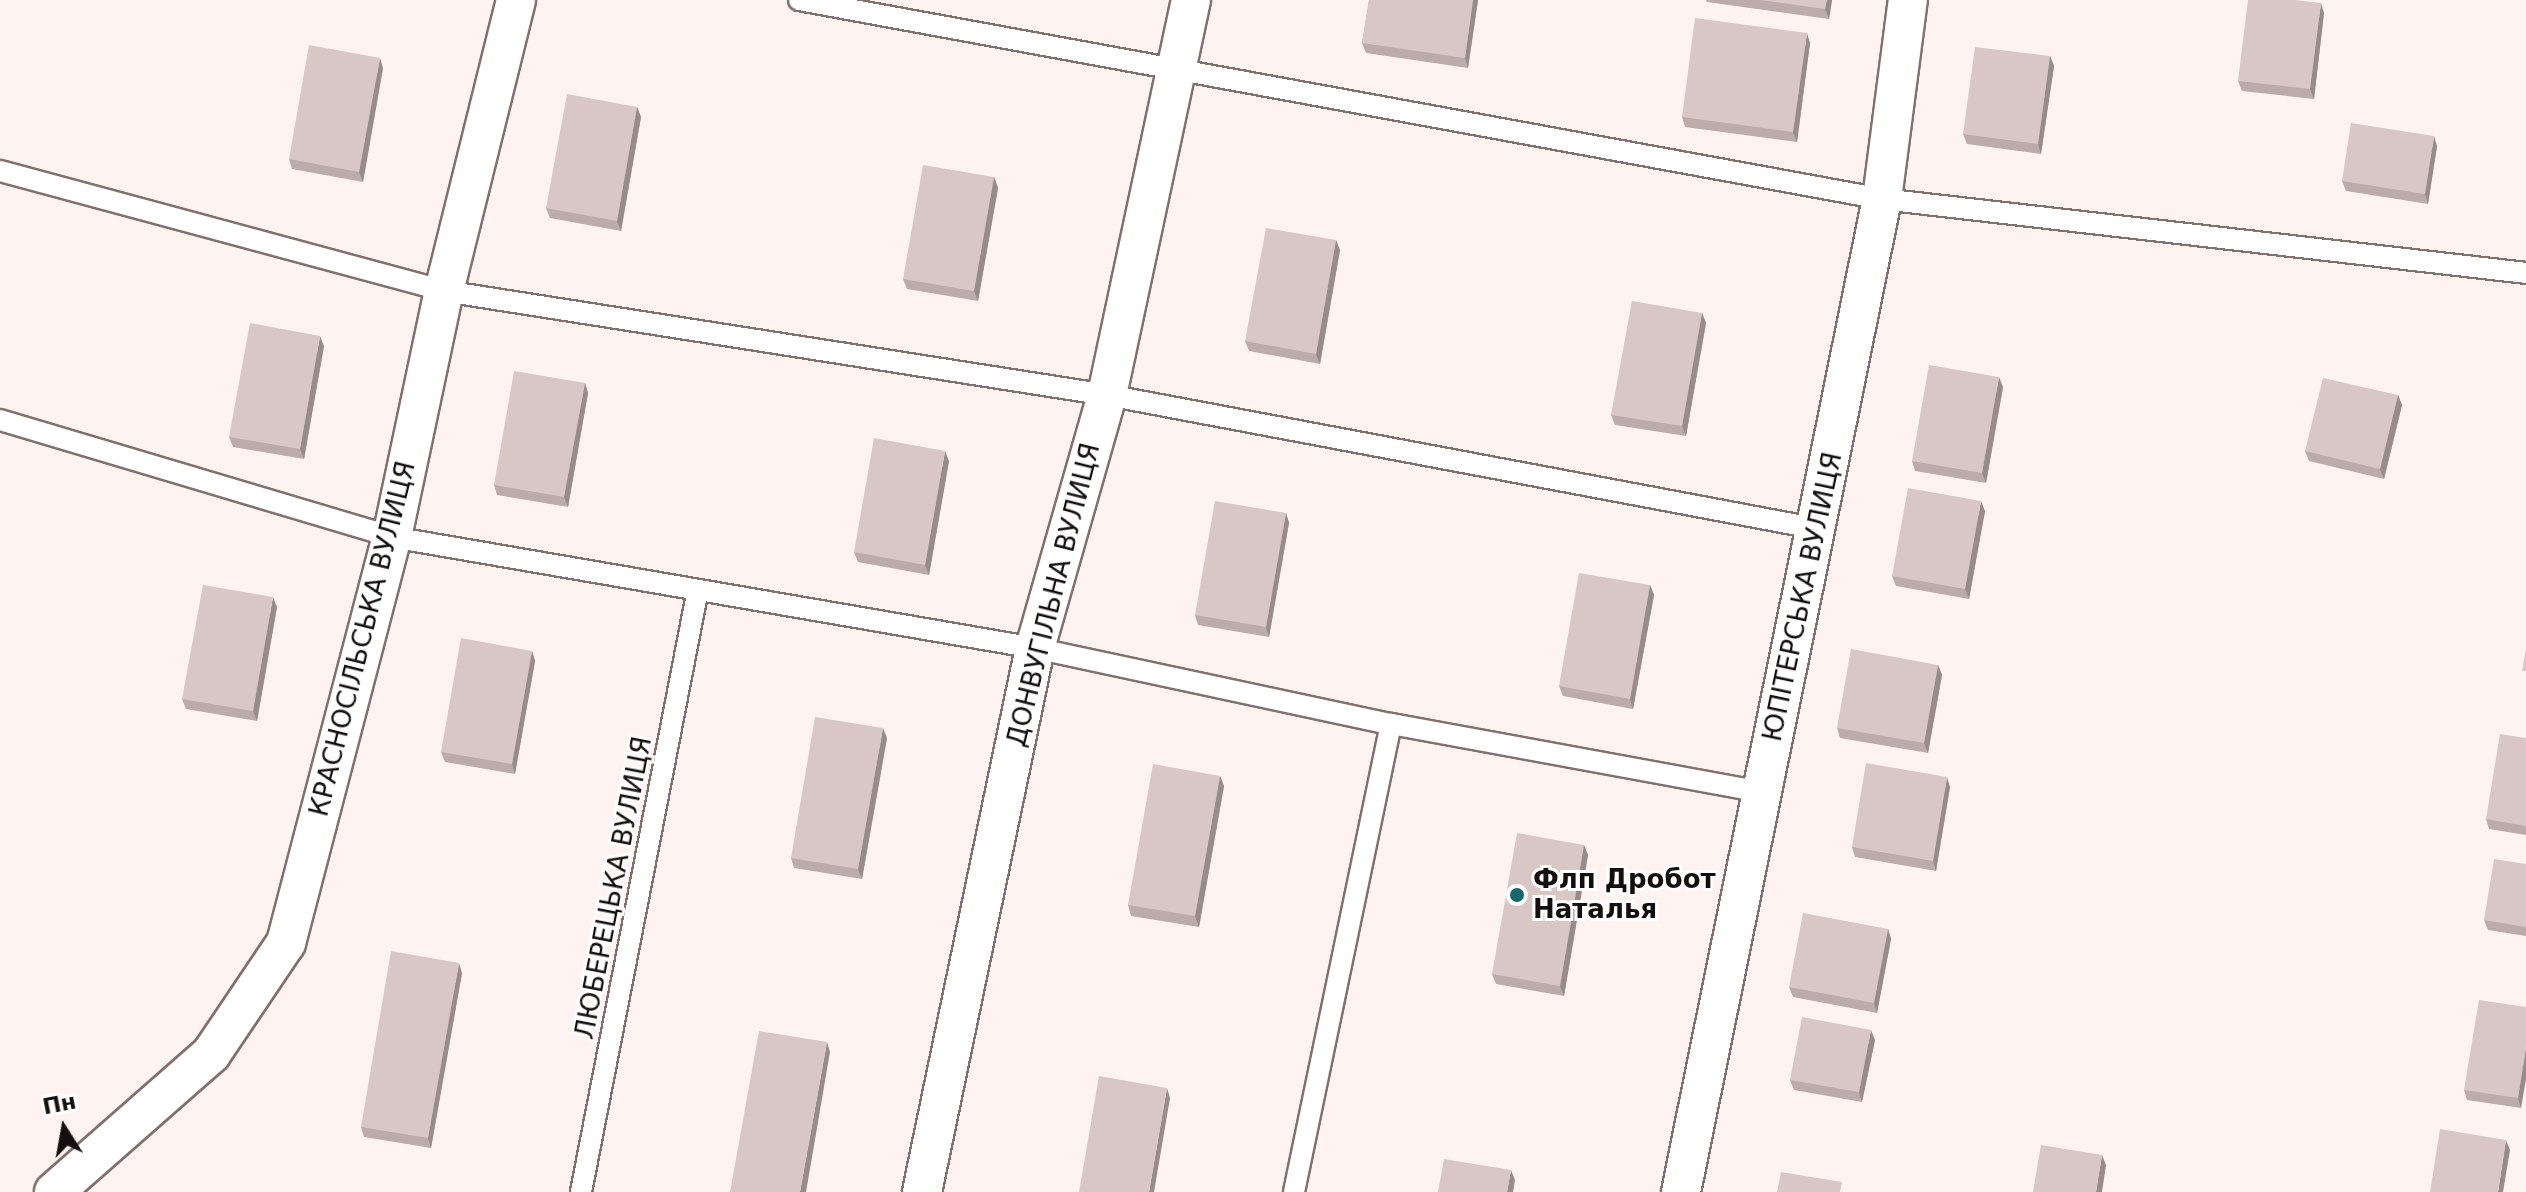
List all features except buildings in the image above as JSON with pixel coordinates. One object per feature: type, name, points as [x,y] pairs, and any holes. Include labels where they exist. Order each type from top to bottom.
[{"type":"street","name":"КРАСНОСІЛЬСЬКА ВУЛИЦЯ","points":[[54,1192],[211,1054],[286,943],[392,537],[444,291],[516,0]]},
{"type":"street","name":"ДОНВУГІЛЬНА ВУЛИЦЯ","points":[[922,1192],[1035,648],[1107,395],[1191,0]]},
{"type":"street","name":"ЮПІТЕРСЬКА ВУЛИЦЯ","points":[[1681,1192],[1761,792],[1819,529],[1882,199],[1908,0]]},
{"type":"lane","points":[[799,0],[1882,199],[2526,273]]},
{"type":"lane","points":[[0,171],[444,291],[1107,395],[1819,529]]},
{"type":"lane","points":[[0,420],[392,537],[697,594],[1035,648],[1391,724],[1761,792]]},
{"type":"lane","name":"ЛЮБЕРЕЦЬКА ВУЛИЦЯ","points":[[581,1192],[697,594]]},
{"type":"lane","points":[[1294,1192],[1391,724]]},
{"type":"place","name":"Флп Дробот Наталья","points":[[1517,895]]}]
